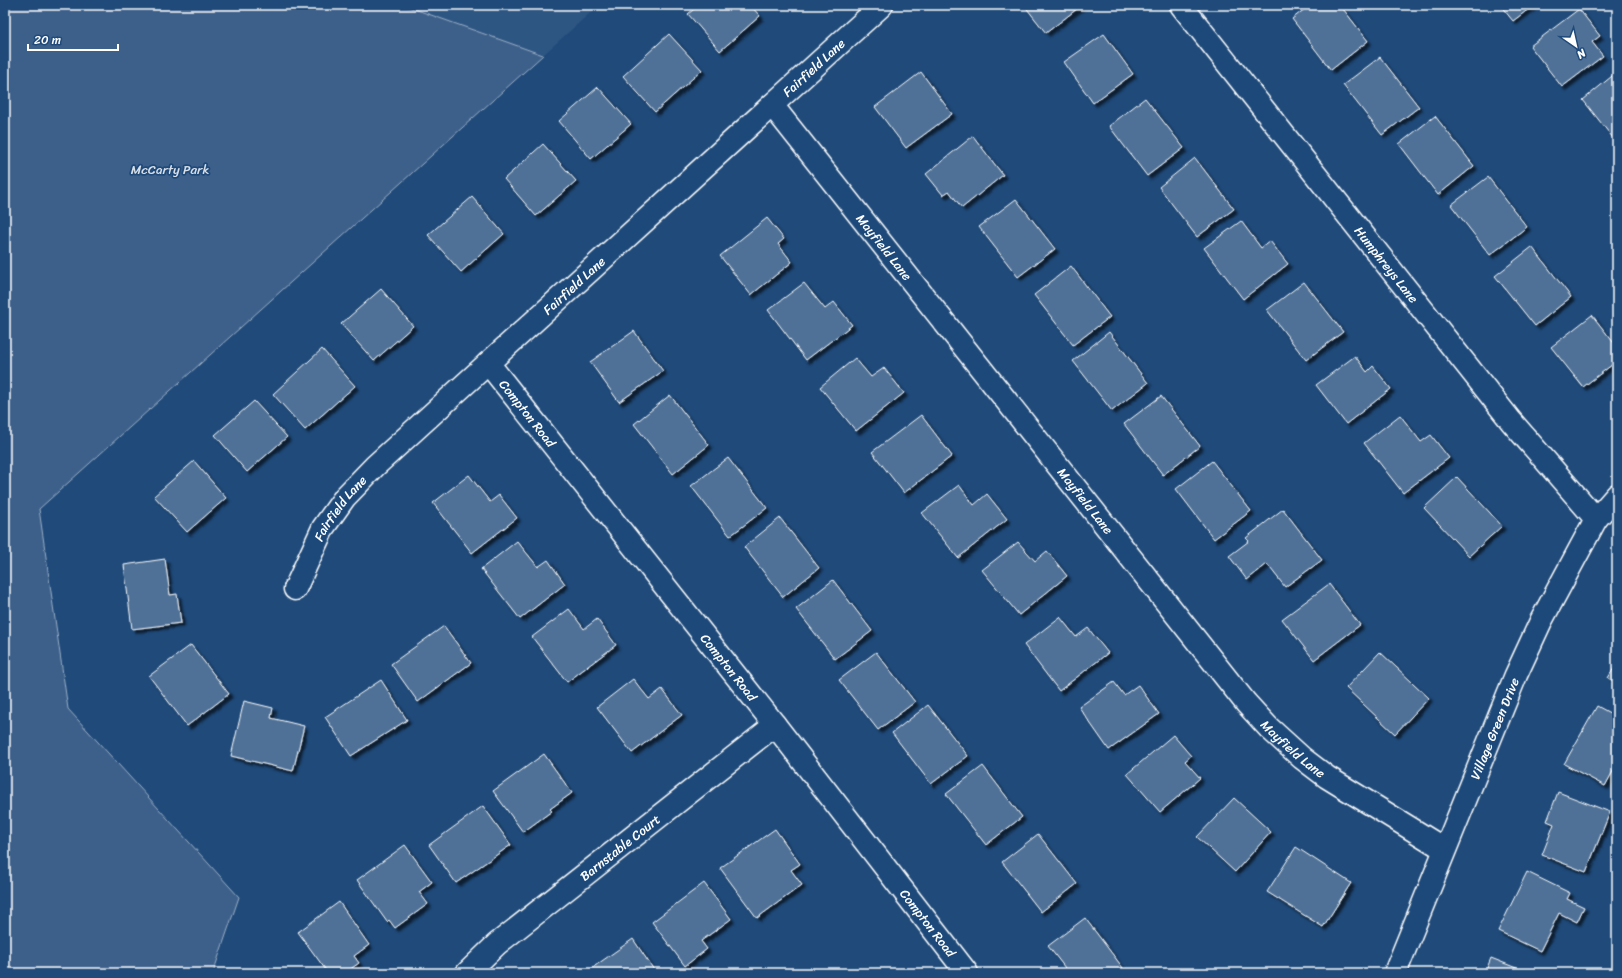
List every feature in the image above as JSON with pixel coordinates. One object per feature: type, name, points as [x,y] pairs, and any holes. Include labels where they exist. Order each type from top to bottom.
[{"type":"street","name":"Fairfield Lane","points":[[296,589],[323,528],[345,497],[374,466],[882,5]]},
{"type":"street","name":"Humphreys Lane","points":[[1181,5],[1511,421],[1596,519]]},
{"type":"street","name":"Mayfield Lane","points":[[772,105],[1250,708],[1296,753],[1327,777],[1444,849]]},
{"type":"street","name":"Compton Road","points":[[488,363],[775,725],[967,973]]},
{"type":"street","name":"Village Green Drive","points":[[1395,973],[1444,849],[1516,676],[1541,621],[1596,519],[1617,495]]},
{"type":"street","name":"Barnstable Court","points":[[467,973],[497,944],[775,725]]},
{"type":"shaded area","points":[[403,5],[599,5],[543,55]]},
{"type":"green space","name":"McCarty Park","points":[[5,5],[403,5],[543,55],[39,509],[68,709],[239,897],[213,973],[5,973]]},
{"type":"building","points":[[699,5],[750,5],[760,16],[720,51],[688,14]]},
{"type":"building","points":[[1024,5],[1082,5],[1046,33]]},
{"type":"building","points":[[1310,5],[1340,5],[1368,41],[1331,70],[1292,19]]},
{"type":"building","points":[[1500,5],[1534,5],[1513,21]]},
{"type":"building","points":[[1579,9],[1600,36],[1592,42],[1603,56],[1562,87],[1530,46]]},
{"type":"building","points":[[669,34],[702,70],[655,112],[623,76]]},
{"type":"building","points":[[1104,34],[1133,74],[1093,103],[1064,62]]},
{"type":"building","points":[[1380,57],[1419,107],[1382,135],[1343,85]]},
{"type":"building","points":[[921,72],[952,114],[906,148],[875,107]]},
{"type":"building","points":[[1617,72],[1617,143],[1583,100]]},
{"type":"building","points":[[598,87],[631,124],[591,159],[559,121]]},
{"type":"building","points":[[1145,98],[1184,148],[1147,176],[1109,126]]},
{"type":"building","points":[[1435,116],[1474,166],[1438,195],[1399,144]]},
{"type":"building","points":[[973,136],[1003,175],[962,208],[949,191],[943,195],[926,174]]},
{"type":"building","points":[[543,144],[576,181],[536,216],[504,179]]},
{"type":"building","points":[[1195,158],[1234,209],[1197,237],[1159,187]]},
{"type":"building","points":[[1488,177],[1527,227],[1490,255],[1451,205]]},
{"type":"building","points":[[472,197],[504,234],[461,272],[428,235]]},
{"type":"building","points":[[1016,199],[1055,249],[1018,277],[979,227]]},
{"type":"building","points":[[767,218],[784,239],[778,244],[792,262],[751,295],[720,256]]},
{"type":"building","points":[[1241,221],[1261,248],[1270,241],[1288,264],[1243,299],[1204,248]]},
{"type":"building","points":[[1532,247],[1571,297],[1535,326],[1495,276]]},
{"type":"building","points":[[1071,266],[1110,317],[1073,345],[1034,295]]},
{"type":"building","points":[[1304,282],[1343,332],[1306,360],[1267,310]]},
{"type":"building","points":[[804,283],[825,309],[834,302],[852,325],[806,360],[768,310]]},
{"type":"building","points":[[381,289],[413,326],[374,361],[341,324]]},
{"type":"building","points":[[1592,315],[1617,347],[1617,361],[1583,387],[1551,347]]},
{"type":"building","points":[[634,331],[663,371],[619,402],[590,362]]},
{"type":"building","points":[[1109,332],[1148,383],[1112,411],[1073,361]]},
{"type":"building","points":[[322,349],[355,386],[305,430],[273,394]]},
{"type":"building","points":[[1355,356],[1367,372],[1373,366],[1391,389],[1346,424],[1316,385]]},
{"type":"building","points":[[855,358],[871,377],[884,368],[904,393],[856,431],[820,387]]},
{"type":"building","points":[[670,395],[709,445],[673,474],[634,424]]},
{"type":"building","points":[[1161,396],[1200,446],[1163,475],[1124,424]]},
{"type":"building","points":[[254,401],[287,437],[247,472],[215,435]]},
{"type":"building","points":[[921,415],[952,456],[904,493],[872,452]]},
{"type":"building","points":[[1400,415],[1421,442],[1431,435],[1449,458],[1403,493],[1364,443]]},
{"type":"building","points":[[728,458],[767,508],[730,536],[691,486]]},
{"type":"building","points":[[194,461],[226,498],[187,532],[154,496]]},
{"type":"building","points":[[1212,461],[1251,511],[1214,539],[1176,489]]},
{"type":"building","points":[[469,475],[490,502],[499,495],[517,518],[472,553],[433,503]]},
{"type":"building","points":[[1457,477],[1502,526],[1469,556],[1424,508]]},
{"type":"building","points":[[959,485],[974,505],[987,494],[1007,519],[958,558],[922,513]]},
{"type":"building","points":[[1283,509],[1322,560],[1285,587],[1267,564],[1247,580],[1229,556],[1249,541],[1246,538]]},
{"type":"building","points":[[780,518],[819,568],[783,597],[744,547]]},
{"type":"building","points":[[517,541],[538,567],[548,560],[565,584],[520,619],[481,569]]},
{"type":"building","points":[[1018,542],[1035,561],[1047,551],[1067,576],[1019,615],[982,570]]},
{"type":"building","points":[[165,559],[170,595],[177,594],[181,623],[132,629],[124,565]]},
{"type":"building","points":[[833,580],[872,631],[835,659],[796,609]]},
{"type":"building","points":[[1329,584],[1360,625],[1314,660],[1282,619]]},
{"type":"building","points":[[569,609],[584,629],[597,619],[616,645],[567,682],[532,637]]},
{"type":"building","points":[[1060,617],[1076,637],[1088,628],[1108,653],[1059,691],[1024,645]]},
{"type":"building","points":[[444,626],[471,663],[418,702],[391,664]]},
{"type":"building","points":[[191,645],[229,694],[187,726],[149,676]]},
{"type":"building","points":[[876,652],[915,702],[878,730],[839,680]]},
{"type":"building","points":[[1380,652],[1429,698],[1395,734],[1346,688]]},
{"type":"building","points":[[1617,663],[1617,683],[1608,678]]},
{"type":"building","points":[[633,679],[649,699],[662,689],[682,715],[632,753],[597,707]]},
{"type":"building","points":[[381,680],[407,720],[351,756],[325,717]]},
{"type":"building","points":[[1114,682],[1124,695],[1138,685],[1159,714],[1109,750],[1079,707]]},
{"type":"building","points":[[244,701],[273,708],[271,718],[304,726],[293,771],[231,756]]},
{"type":"building","points":[[928,705],[968,756],[931,784],[892,733]]},
{"type":"building","points":[[1597,706],[1617,717],[1617,764],[1605,786],[1564,764]]},
{"type":"building","points":[[1173,735],[1191,756],[1185,761],[1200,778],[1160,812],[1127,774]]},
{"type":"building","points":[[544,754],[572,793],[550,809],[552,811],[523,832],[493,791]]},
{"type":"building","points":[[983,766],[1022,817],[986,845],[946,794]]},
{"type":"building","points":[[1558,792],[1610,812],[1586,872],[1542,855],[1554,824],[1547,821]]},
{"type":"building","points":[[1234,798],[1271,832],[1235,872],[1197,837]]},
{"type":"building","points":[[483,806],[511,845],[456,883],[429,845]]},
{"type":"building","points":[[775,829],[800,864],[791,870],[802,885],[757,918],[720,868]]},
{"type":"building","points":[[1038,834],[1077,884],[1041,912],[1002,862]]},
{"type":"building","points":[[405,845],[432,882],[419,892],[428,904],[395,928],[389,920],[387,922],[357,880]]},
{"type":"building","points":[[1296,847],[1351,883],[1323,927],[1267,892]]},
{"type":"building","points":[[1527,872],[1570,893],[1567,899],[1584,907],[1577,922],[1559,913],[1540,951],[1498,931]]},
{"type":"building","points":[[704,883],[731,919],[701,941],[707,949],[685,966],[652,922]]},
{"type":"building","points":[[339,902],[369,945],[354,956],[359,963],[345,973],[328,973],[298,932]]},
{"type":"building","points":[[1085,918],[1123,968],[1117,973],[1069,973],[1048,946]]},
{"type":"building","points":[[633,939],[656,973],[585,973]]},
{"type":"building","points":[[1491,958],[1529,973],[1485,973]]}]
